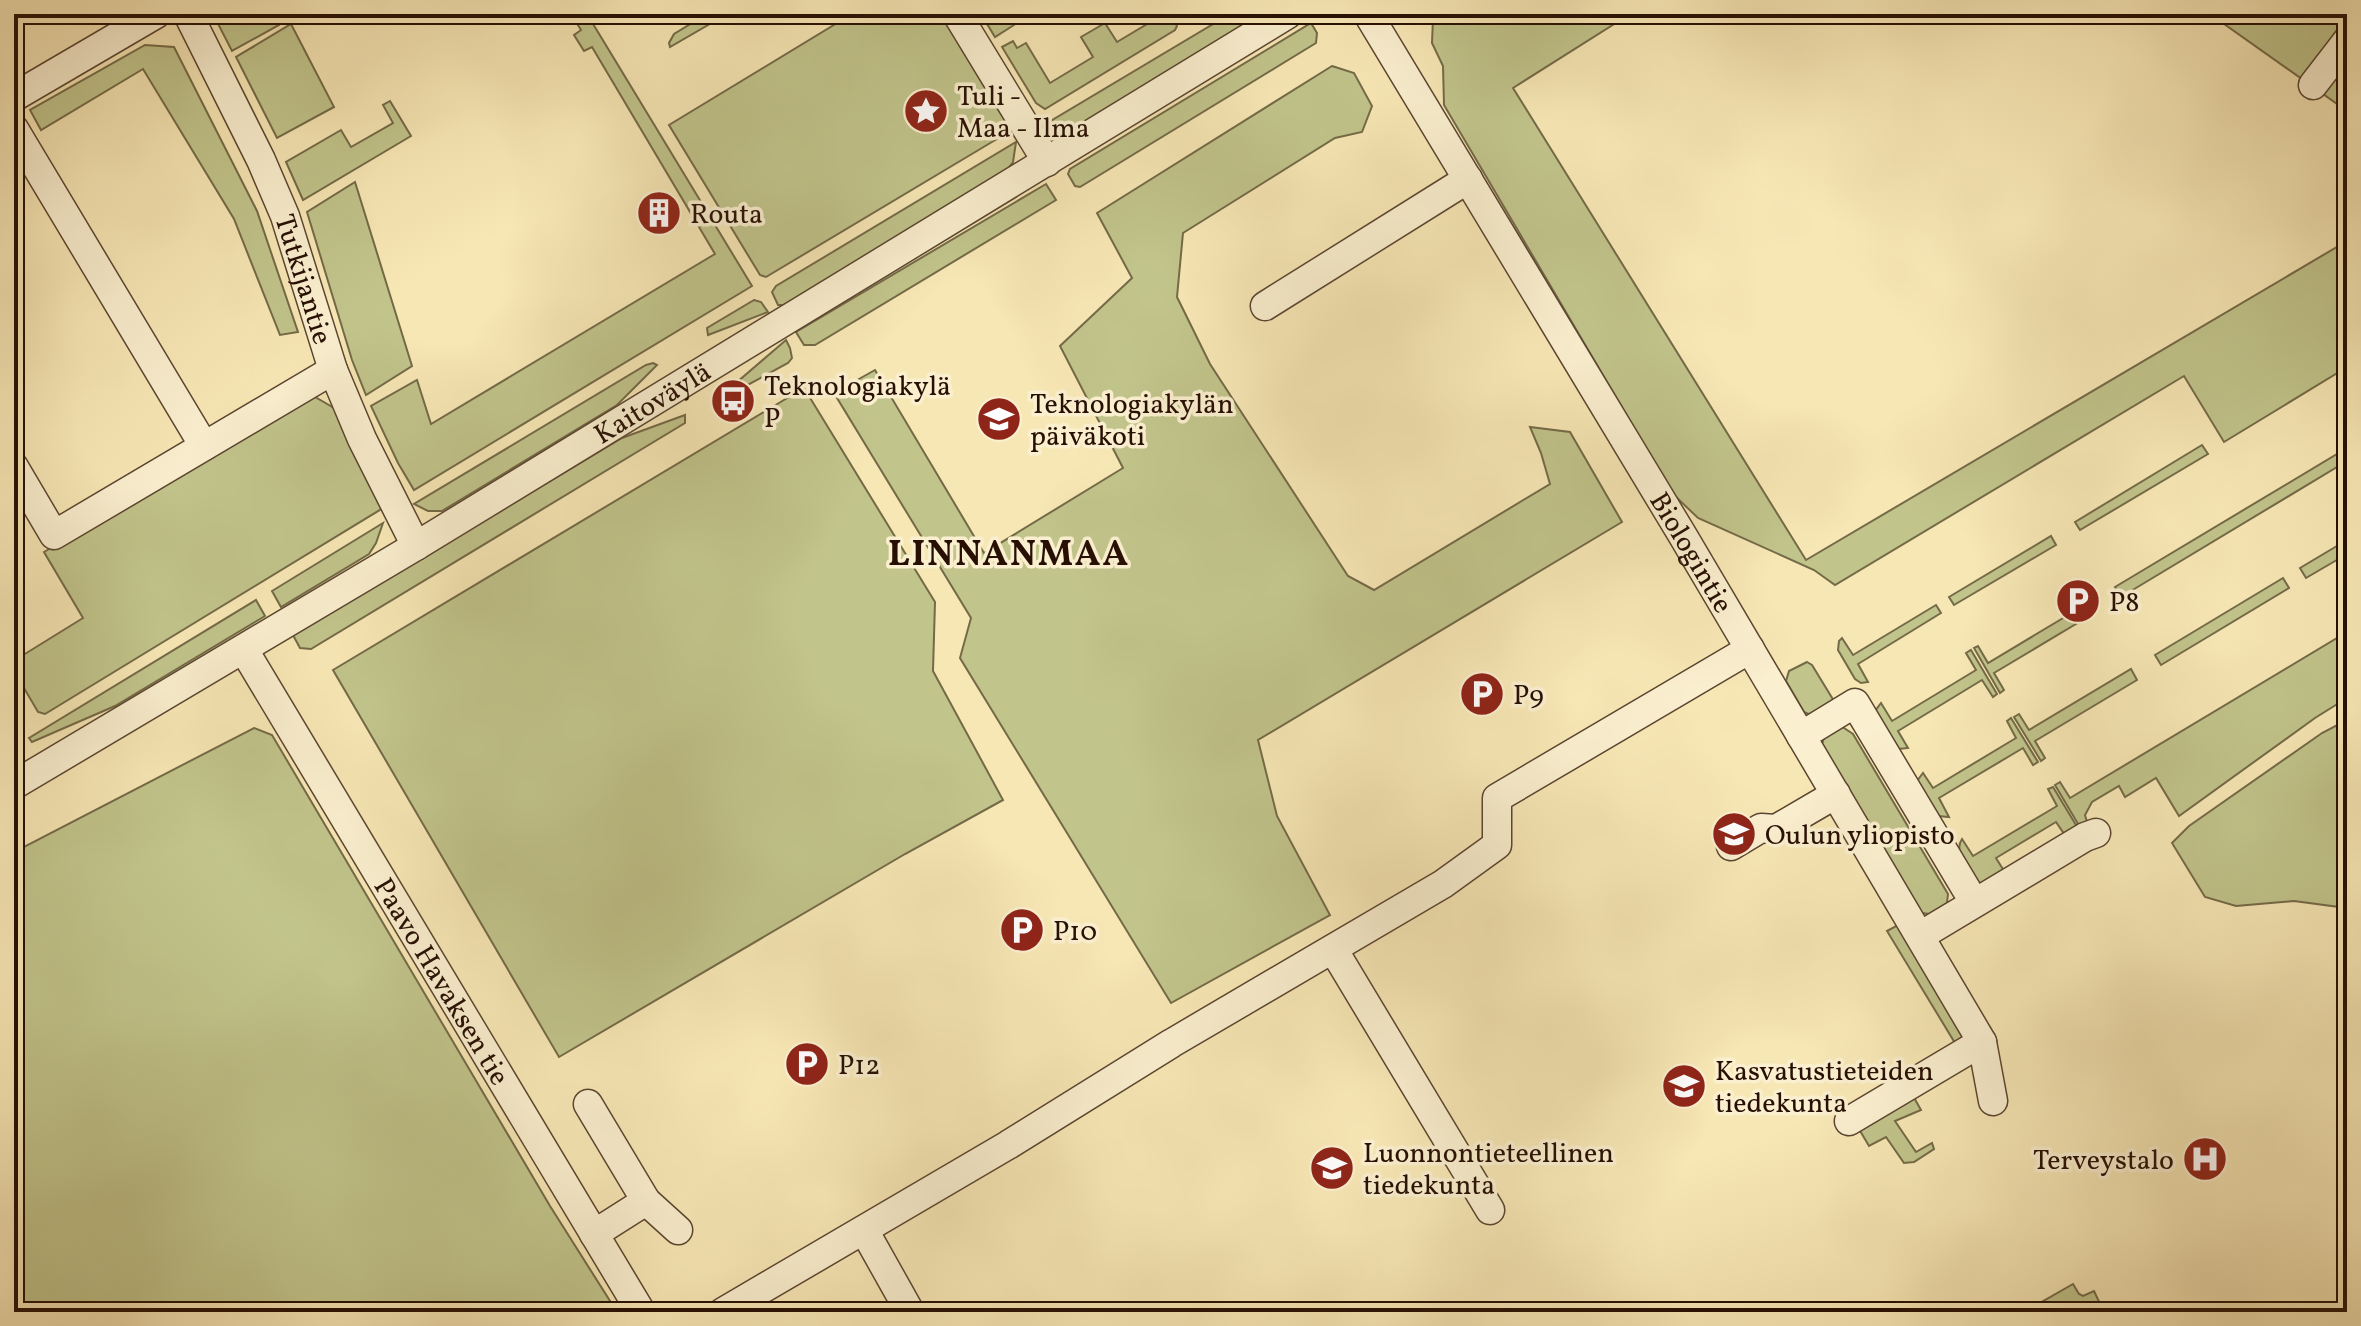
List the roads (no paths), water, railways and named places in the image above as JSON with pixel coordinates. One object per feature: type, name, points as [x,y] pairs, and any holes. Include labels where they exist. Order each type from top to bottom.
[{"type":"street","points":[[14,97],[156,14]]},
{"type":"street","name":"Tutkijantie","points":[[188,14],[261,160],[285,216],[333,370],[362,439],[416,546]]},
{"type":"street","points":[[957,14],[1047,162]]},
{"type":"street","name":"Kaitoväylä","points":[[14,785],[416,546],[1288,14]]},
{"type":"street","name":"Biologintie","points":[[1368,14],[1982,1042],[1993,1101]]},
{"type":"street","points":[[2313,85],[2347,41]]},
{"type":"street","points":[[14,129],[204,446]]},
{"type":"street","points":[[1265,306],[1468,179]]},
{"type":"street","points":[[14,467],[54,535],[333,370]]},
{"type":"street","points":[[723,1312],[1443,884],[1497,845],[1497,798],[1750,649]]},
{"type":"street","name":"Paavo Havaksen tie","points":[[244,650],[641,1312]]},
{"type":"street","points":[[1801,736],[1855,703],[1974,902]]},
{"type":"street","points":[[1731,846],[1761,828],[1776,829],[1836,794]]},
{"type":"street","points":[[1920,936],[2096,833]]},
{"type":"street","points":[[1333,949],[1490,1210]]},
{"type":"street","points":[[1849,1121],[1982,1042]]},
{"type":"street","points":[[588,1104],[646,1201],[678,1230]]},
{"type":"street","points":[[594,1234],[646,1201]]},
{"type":"street","points":[[864,1230],[910,1312]]},
{"type":"place","name":"Tuli - Maa - Ilma","points":[[926,111]]},
{"type":"place","name":"Routa","points":[[659,213]]},
{"type":"place","name":"Teknologiakylä P","points":[[733,401]]},
{"type":"place","name":"Teknologiakylän päiväkoti","points":[[999,419]]},
{"type":"place","name":"P8","points":[[2078,601]]},
{"type":"place","name":"P9","points":[[1482,694]]},
{"type":"place","name":"Oulun yliopisto","points":[[1734,834]]},
{"type":"place","name":"P10","points":[[1022,930]]},
{"type":"place","name":"P12","points":[[807,1064]]},
{"type":"place","name":"Kasvatustieteiden tiedekunta","points":[[1684,1086]]},
{"type":"place","name":"Terveystalo","points":[[2205,1159]]},
{"type":"place","name":"Luonnontieteellinen tiedekunta","points":[[1332,1168]]},
{"type":"district","name":"LINNANMAA","points":[[1009,552]]}]
